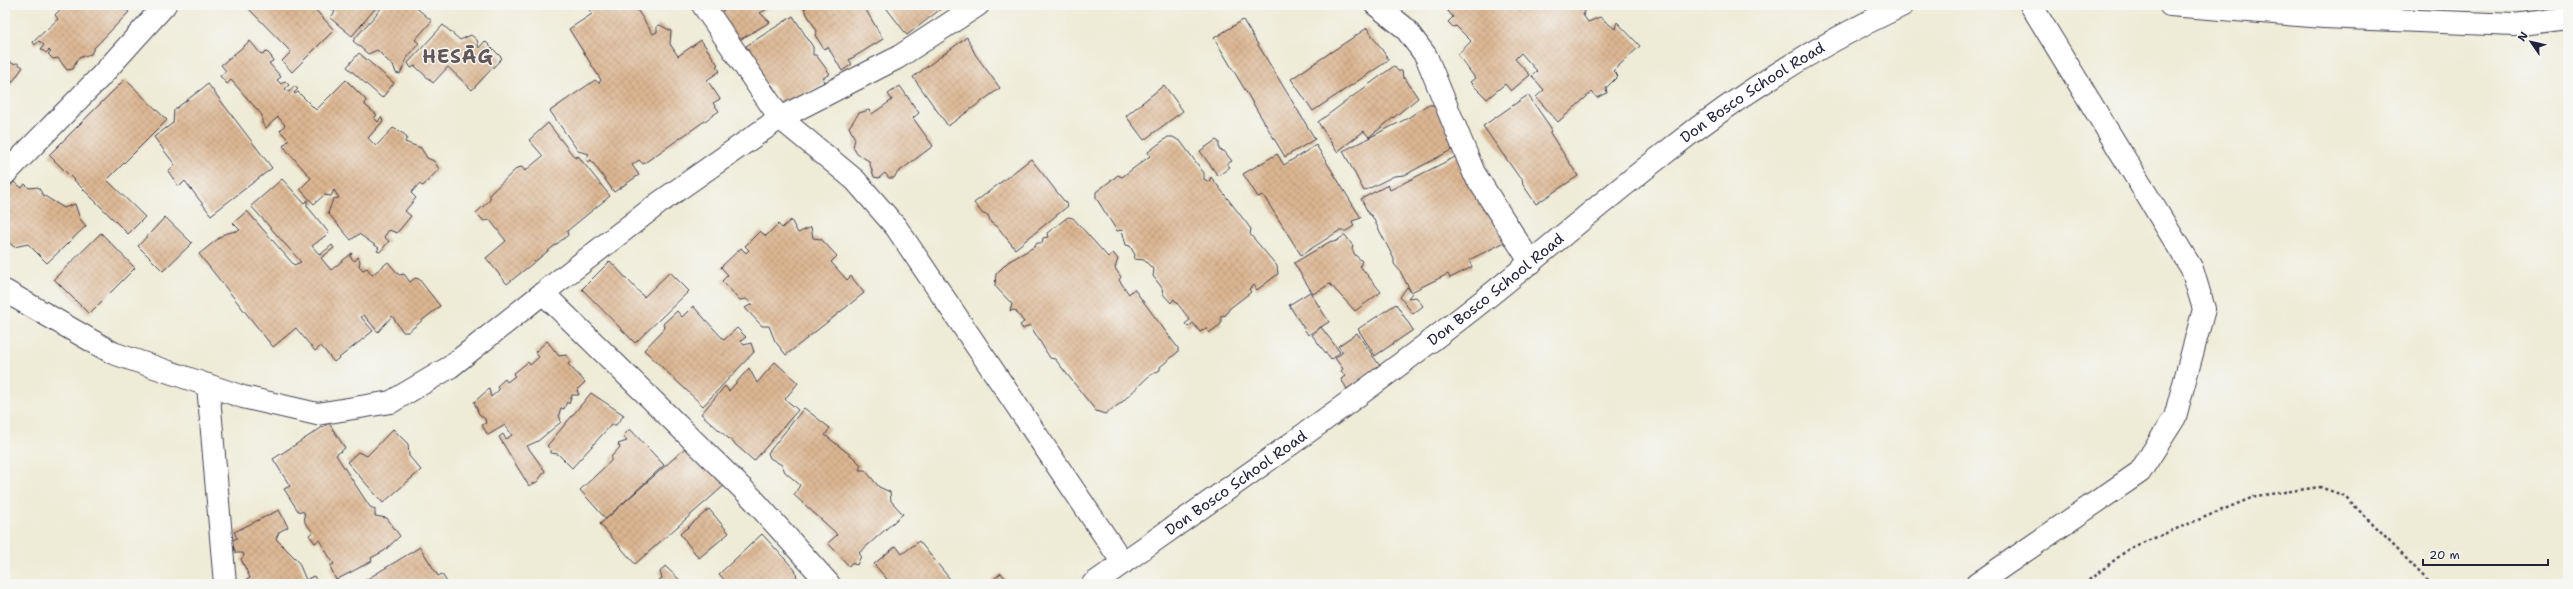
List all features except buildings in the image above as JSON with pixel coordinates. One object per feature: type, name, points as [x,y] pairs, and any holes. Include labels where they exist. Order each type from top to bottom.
[{"type":"street","points":[[5,174],[100,77],[165,5]]},
{"type":"street","points":[[703,5],[780,118],[855,180],[896,227],[1123,563]]},
{"type":"street","points":[[5,291],[113,353],[243,397],[318,414],[391,402],[450,366],[659,203],[780,118],[897,58],[978,5]]},
{"type":"street","points":[[1376,5],[1405,28],[1426,56],[1474,173],[1531,263]]},
{"type":"street","name":"Don Bosco School Road","points":[[1093,584],[1421,350],[1531,263],[1666,151],[1756,88],[1820,46],[1903,5]]},
{"type":"street","points":[[1977,584],[2140,472],[2175,416],[2204,309],[2192,269],[2031,5]]},
{"type":"street","points":[[2170,5],[2324,17],[2514,25],[2568,18]]},
{"type":"street","points":[[543,293],[752,498],[829,584]]},
{"type":"street","points":[[208,385],[225,584]]},
{"type":"path","points":[[2084,584],[2130,548],[2256,496],[2320,487],[2345,496],[2431,584]]},
{"type":"district","name":"HESĀG","points":[[458,56]]}]
